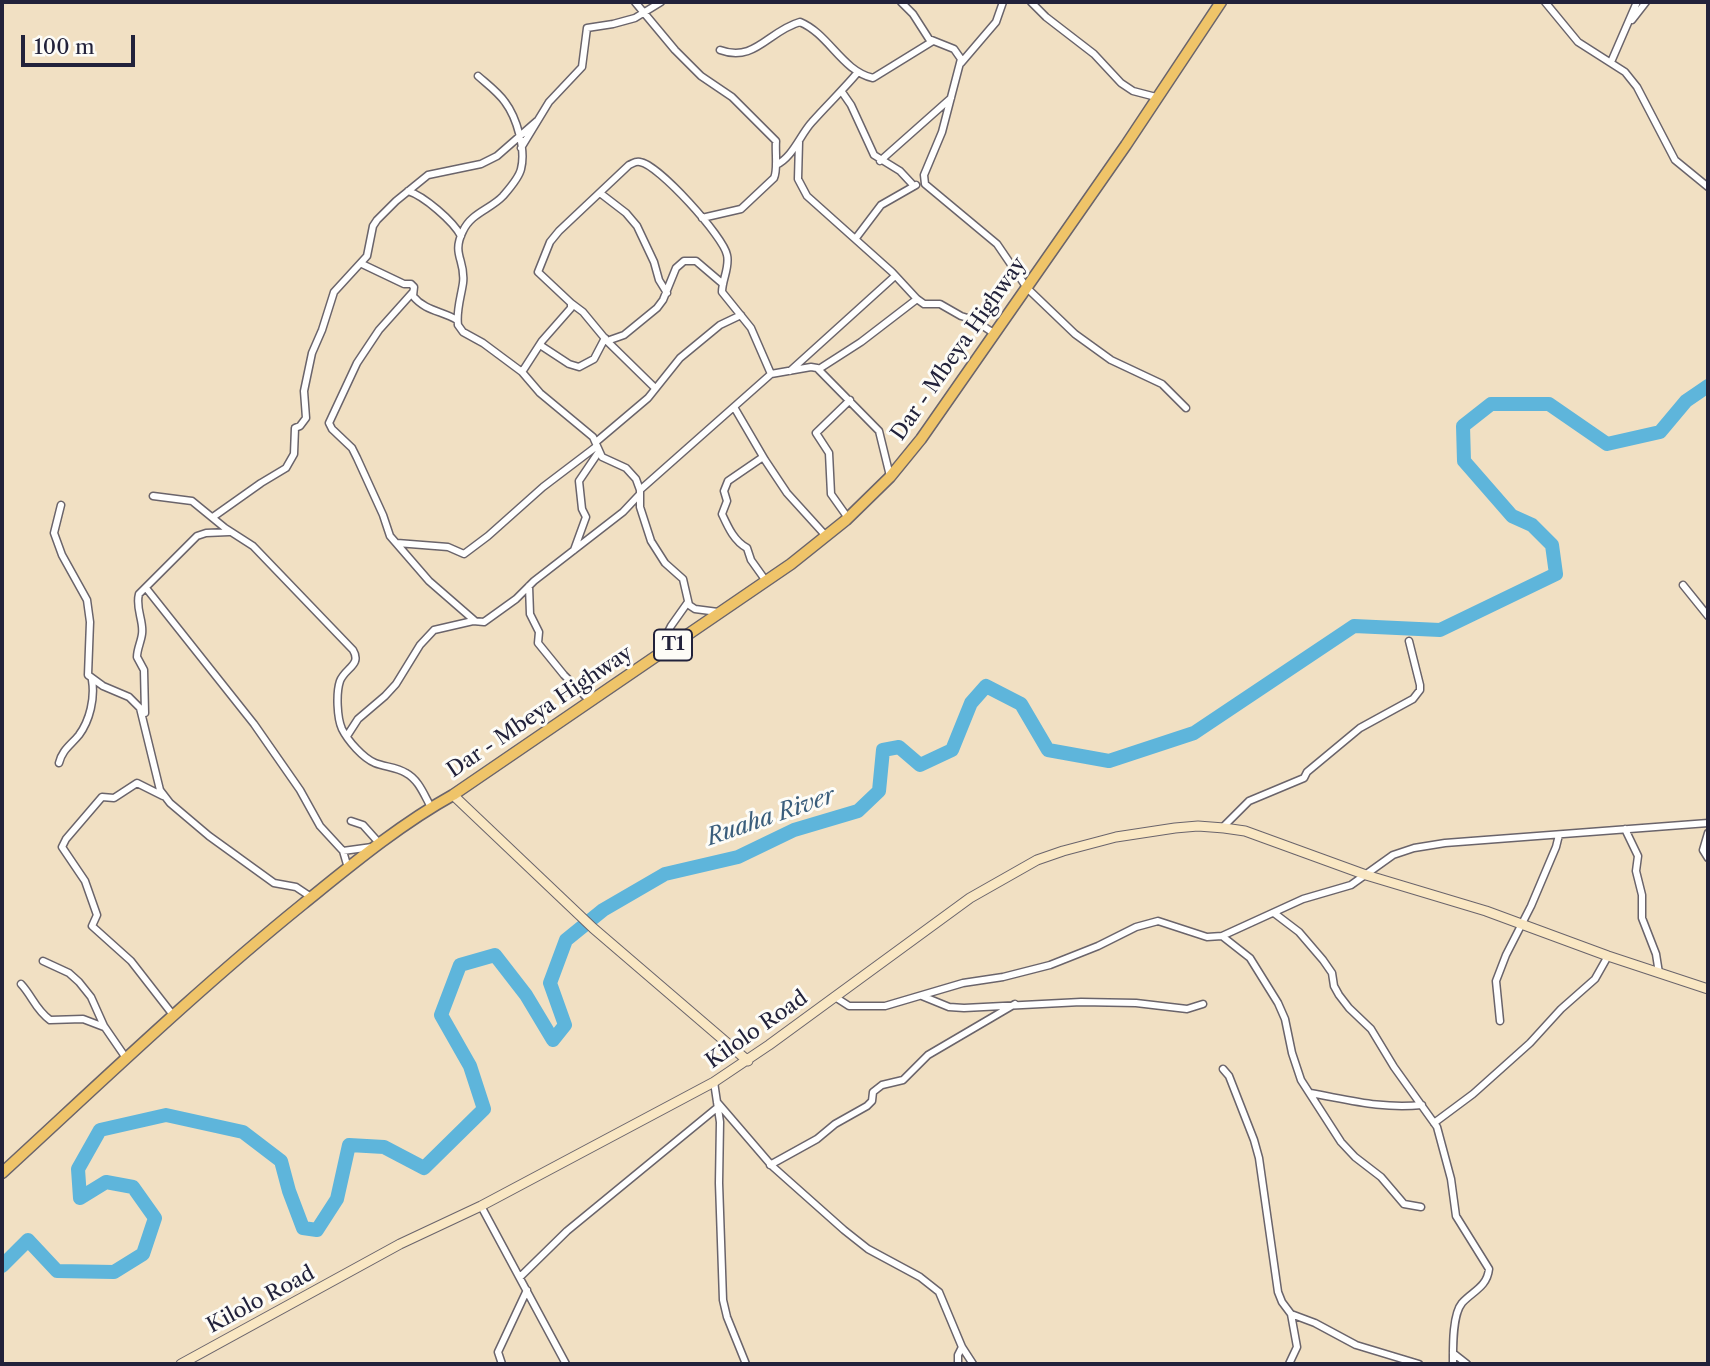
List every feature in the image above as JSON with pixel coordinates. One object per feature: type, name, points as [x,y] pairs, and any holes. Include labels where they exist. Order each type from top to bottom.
[{"type":"highway","name":"Dar - Mbeya Highway","points":[[2,1173],[173,1015],[348,868],[431,807],[453,795],[766,581],[848,518],[890,477],[921,439],[1221,2]]},
{"type":"main road","points":[[453,795],[593,928],[748,1060]]},
{"type":"main road","name":"Kilolo Road","points":[[181,1364],[400,1244],[481,1206],[714,1082],[970,898],[1037,860],[1116,837],[1187,827],[1245,831],[1366,875],[1475,907],[1708,989]]},
{"type":"street","points":[[635,2],[701,76],[732,97],[775,138],[777,173],[774,178],[743,208],[702,218]]},
{"type":"street","points":[[521,148],[549,102],[582,67],[587,28],[613,24],[644,13],[661,2]]},
{"type":"street","points":[[901,2],[913,14],[926,35],[933,41],[957,51],[961,63]]},
{"type":"street","points":[[1003,2],[996,22],[961,63],[942,132],[924,175],[925,184],[997,244],[1027,288],[1075,334],[1111,360],[1162,384],[1186,408]]},
{"type":"street","points":[[1031,2],[1094,54],[1121,83],[1133,91],[1156,97]]},
{"type":"street","points":[[1545,2],[1578,42],[1625,72],[1637,87],[1675,160],[1708,187]]},
{"type":"street","points":[[1611,62],[1637,2]]},
{"type":"street","points":[[1625,30],[1646,2]]},
{"type":"street","points":[[720,50],[740,54],[760,46],[778,31],[800,22],[813,29],[858,72],[875,78],[933,41]]},
{"type":"street","points":[[776,165],[785,160],[812,122],[858,72]]},
{"type":"street","points":[[478,76],[506,103],[519,137],[520,173],[502,198],[488,205],[468,222],[461,236],[457,249],[463,281],[457,326],[522,373],[597,447],[601,457],[626,468],[635,477],[640,492],[640,507],[651,541],[665,563],[683,579],[690,606],[720,612]]},
{"type":"street","points":[[842,92],[851,105],[874,155],[900,171],[914,186]]},
{"type":"street","points":[[880,161],[953,97]]},
{"type":"street","points":[[213,517],[286,468],[291,461],[295,446],[295,428],[304,423],[306,418],[304,391],[312,353],[334,292],[368,256],[373,226],[377,220],[428,175],[497,156],[537,121]]},
{"type":"street","points":[[799,142],[797,172],[802,189],[820,209],[856,238],[917,299],[926,304],[940,304],[974,320],[995,334]]},
{"type":"street","points":[[654,388],[606,340],[583,312],[539,274],[538,268],[554,236],[635,162],[643,162],[681,192],[727,252],[722,292],[754,333],[771,374]]},
{"type":"street","points":[[856,238],[881,205],[914,186],[925,184]]},
{"type":"street","points":[[408,191],[426,201],[449,221],[461,236]]},
{"type":"street","points":[[600,192],[626,213],[637,226],[667,293]]},
{"type":"street","points":[[540,345],[579,368],[594,359],[606,340],[624,335],[652,313],[661,304],[677,268],[688,260],[705,267],[723,284]]},
{"type":"street","points":[[362,264],[404,284],[411,284],[414,287],[413,296],[423,307],[444,312],[457,320]]},
{"type":"street","points":[[789,372],[895,276]]},
{"type":"street","points":[[413,292],[379,330],[357,363],[329,423],[352,448],[390,536],[429,582],[475,621]]},
{"type":"street","points":[[819,369],[861,342],[917,299]]},
{"type":"street","points":[[522,373],[552,328],[570,310],[570,303]]},
{"type":"street","points":[[397,543],[450,548],[464,554],[543,487],[597,447],[638,407],[680,358],[719,326],[741,315]]},
{"type":"street","points":[[347,736],[358,719],[396,684],[420,645],[434,630],[475,621],[484,622],[516,599],[623,512],[640,492],[771,374],[811,367],[819,369],[881,434],[890,477]]},
{"type":"street","points":[[848,518],[831,494],[829,453],[816,433],[817,429],[850,400]]},
{"type":"street","points":[[734,407],[787,493],[826,537]]},
{"type":"street","points":[[574,550],[586,517],[582,509],[579,481],[597,447]]},
{"type":"street","points":[[763,457],[728,481],[724,491],[727,501],[722,514],[731,532],[740,544],[747,548],[751,561],[766,581]]},
{"type":"street","points":[[153,496],[186,499],[253,546],[356,656],[356,662],[341,680],[338,690],[340,721],[347,736],[373,763],[408,774],[420,786],[431,807]]},
{"type":"street","points":[[59,763],[62,752],[83,728],[93,703],[92,680],[88,673],[90,622],[87,600],[59,548],[54,533],[61,505]]},
{"type":"street","points":[[144,722],[144,670],[137,653],[143,631],[138,600],[146,588],[197,536],[231,532]]},
{"type":"street","points":[[1684,585],[1708,616]]},
{"type":"street","points":[[529,586],[530,614],[540,632],[538,643],[589,700]]},
{"type":"street","points":[[146,588],[254,724],[300,790],[320,826],[343,851],[348,868]]},
{"type":"street","points":[[657,656],[671,626],[688,602]]},
{"type":"street","points":[[1222,828],[1244,804],[1301,780],[1360,728],[1413,699],[1420,690],[1420,685],[1409,641]]},
{"type":"street","points":[[92,680],[136,703],[144,722],[157,781],[164,796]]},
{"type":"street","points":[[173,1015],[131,961],[92,926],[97,915],[85,881],[62,847],[102,797],[114,798],[137,783],[164,796],[209,836],[274,883],[296,887],[312,897]]},
{"type":"street","points":[[343,851],[377,846],[363,825],[351,821]]},
{"type":"street","points":[[835,997],[842,1004],[861,1008],[885,1006],[963,984],[1050,965],[1136,927],[1158,921],[1207,937],[1223,936],[1316,894],[1351,885],[1393,855],[1414,848],[1445,843],[1708,824]]},
{"type":"street","points":[[1625,829],[1638,856],[1636,871],[1642,895],[1642,918],[1656,954],[1659,973]]},
{"type":"street","points":[[1708,833],[1703,850],[1708,858]]},
{"type":"street","points":[[1500,1021],[1496,981],[1559,835]]},
{"type":"street","points":[[1273,913],[1299,932],[1323,960],[1332,973],[1339,995],[1371,1029],[1441,1135],[1456,1216],[1489,1269],[1483,1286],[1459,1307],[1453,1340],[1453,1364]]},
{"type":"street","points":[[1223,936],[1250,958],[1278,1003],[1285,1019],[1296,1067],[1341,1142],[1354,1157],[1381,1177],[1404,1204],[1421,1207]]},
{"type":"street","points":[[1434,1123],[1473,1094],[1530,1043],[1561,1009],[1595,979],[1608,956]]},
{"type":"street","points":[[43,961],[69,973],[79,982],[91,997],[104,1027],[126,1058]]},
{"type":"street","points":[[21,984],[33,997],[34,1007],[50,1020],[83,1019],[104,1027]]},
{"type":"street","points":[[922,996],[949,1007],[1136,1003],[1187,1009],[1203,1004]]},
{"type":"street","points":[[770,1165],[809,1144],[866,1106],[872,1101],[873,1092],[878,1087],[903,1080],[928,1055],[1015,1004]]},
{"type":"street","points":[[1223,1069],[1229,1076],[1259,1158],[1267,1224],[1282,1302],[1292,1314],[1356,1345],[1419,1364]]},
{"type":"street","points":[[714,1082],[718,1105],[723,1300],[746,1364]]},
{"type":"street","points":[[1310,1093],[1387,1107],[1422,1105]]},
{"type":"street","points":[[718,1105],[770,1165],[868,1249],[920,1278],[939,1292],[962,1347],[973,1364]]},
{"type":"street","points":[[520,1277],[567,1231],[718,1105]]},
{"type":"street","points":[[481,1206],[566,1364]]},
{"type":"street","points":[[502,1364],[498,1352],[527,1290]]},
{"type":"street","points":[[1289,1364],[1297,1348],[1292,1314]]},
{"type":"street","points":[[958,1364],[962,1347]]},
{"type":"street","points":[[1453,1353],[1467,1364]]},
{"type":"waterway","name":"Ruaha River","points":[[2,1266],[28,1240],[57,1271],[114,1272],[143,1254],[155,1218],[133,1187],[106,1182],[80,1198],[78,1169],[100,1130],[166,1115],[243,1132],[281,1161],[303,1228],[317,1230],[337,1199],[349,1145],[384,1147],[424,1168],[484,1109],[470,1066],[441,1015],[460,965],[495,955],[526,995],[553,1040],[565,1025],[550,983],[566,940],[603,910],[665,874],[738,857],[794,830],[858,811],[879,791],[883,750],[899,747],[920,765],[952,750],[971,703],[986,686],[1021,704],[1048,750],[1109,761],[1194,733],[1354,626],[1440,630],[1556,574],[1552,545],[1532,525],[1512,516],[1464,461],[1463,426],[1491,404],[1549,404],[1607,444],[1660,432],[1686,401],[1708,386]]}]
